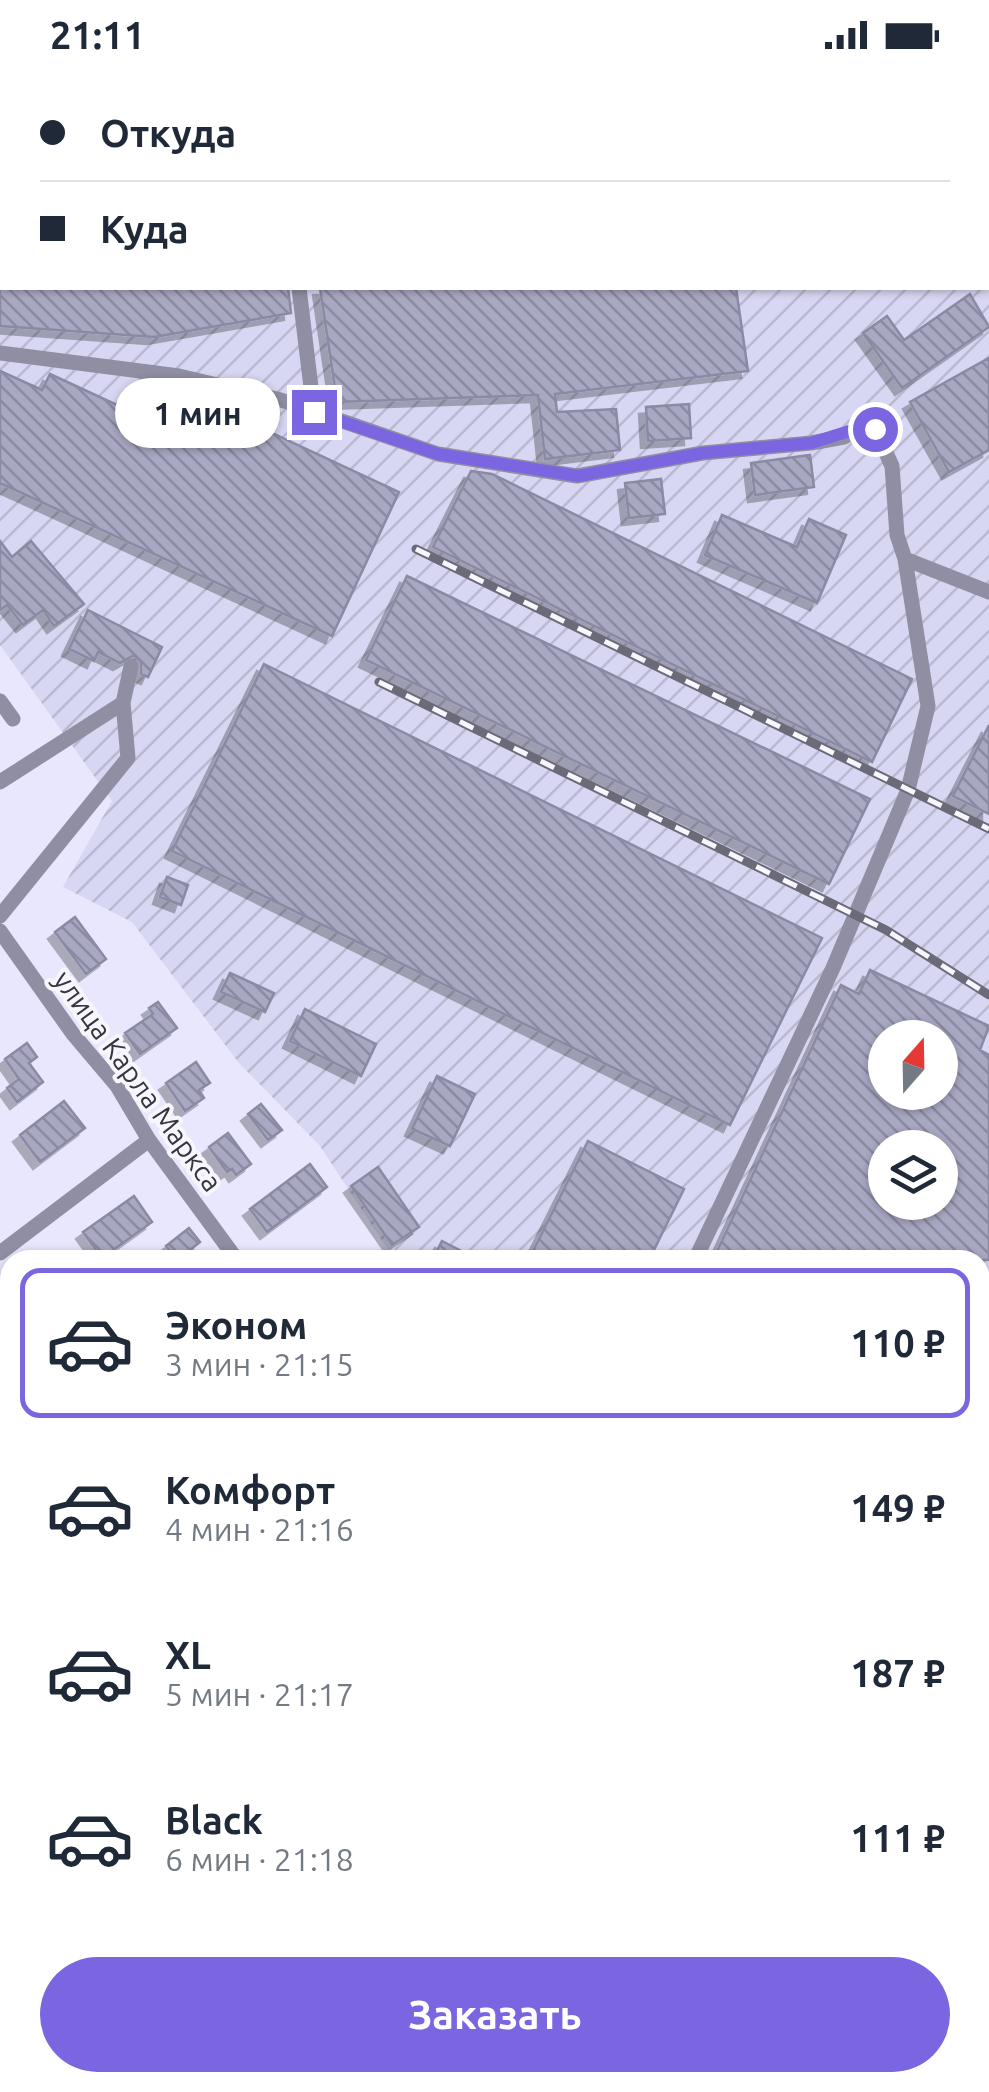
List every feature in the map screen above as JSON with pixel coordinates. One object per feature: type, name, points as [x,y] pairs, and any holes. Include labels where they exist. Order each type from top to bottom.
[{"type":"street","points":[[300,290],[314,412]]},
{"type":"street","points":[[0,353],[179,376],[281,400],[438,454],[578,476],[703,453],[811,443],[859,428],[875,429],[892,466],[897,535],[905,559],[928,706],[908,790],[833,968],[699,1250]]},
{"type":"street","points":[[905,559],[959,576],[989,592]]},
{"type":"street","points":[[0,916],[128,758],[124,703],[131,666]]},
{"type":"street","points":[[0,701],[13,719]]},
{"type":"street","points":[[0,782],[124,703]]},
{"type":"street","name":"улица Карла Маркса","points":[[0,930],[72,1034],[116,1086],[149,1140],[229,1250]]},
{"type":"street","points":[[4,1250],[149,1140]]},
{"type":"shaded area","points":[[0,290],[989,290],[989,1250],[388,1250],[320,1146],[239,1063],[132,922],[63,887],[112,801],[0,645]]},
{"type":"building","points":[[0,290],[288,290],[291,313],[154,337],[0,326]]},
{"type":"building","points":[[320,290],[736,290],[748,371],[555,394],[557,412],[616,409],[620,450],[545,459],[538,395],[337,402]]},
{"type":"building","points":[[970,294],[989,327],[902,388],[863,333],[887,316],[904,340]]},
{"type":"building","points":[[989,358],[989,450],[949,472],[910,402]]},
{"type":"building","points":[[0,371],[42,390],[50,374],[197,442],[214,406],[399,492],[332,636],[0,483]]},
{"type":"building","points":[[689,404],[691,438],[648,441],[646,407]]},
{"type":"building","points":[[810,455],[814,487],[755,495],[751,463]]},
{"type":"building","points":[[471,471],[492,474],[912,679],[872,762],[433,547]]},
{"type":"building","points":[[661,479],[665,514],[629,518],[625,483]]},
{"type":"building","points":[[722,515],[797,547],[809,519],[846,535],[817,603],[705,555]]},
{"type":"building","points":[[0,541],[12,557],[31,541],[84,604],[54,626],[43,610],[23,625],[7,605],[0,610]]},
{"type":"building","points":[[407,576],[870,799],[829,884],[366,660]]},
{"type":"building","points":[[88,610],[162,647],[148,677],[141,674],[141,662],[134,655],[120,663],[98,652],[94,661],[69,649]]},
{"type":"building","points":[[264,664],[822,938],[730,1125],[172,851]]},
{"type":"building","points":[[989,725],[989,814],[953,796]]},
{"type":"building","points":[[167,877],[188,885],[181,905],[160,897]]},
{"type":"building","points":[[75,917],[106,959],[86,974],[55,932]]},
{"type":"building","points":[[870,970],[989,1026],[980,1050],[989,1055],[989,1250],[718,1250],[841,985],[859,994]]},
{"type":"building","points":[[230,973],[274,993],[265,1012],[221,992]]},
{"type":"building","points":[[158,1002],[177,1028],[140,1054],[125,1033],[153,1014],[149,1008]]},
{"type":"building","points":[[305,1009],[376,1044],[361,1076],[290,1041]]},
{"type":"building","points":[[27,1043],[37,1057],[29,1063],[43,1082],[17,1102],[7,1088],[19,1079],[5,1059]]},
{"type":"building","points":[[196,1062],[210,1083],[199,1090],[204,1098],[185,1111],[166,1083]]},
{"type":"building","points":[[437,1076],[475,1094],[450,1146],[412,1129]]},
{"type":"building","points":[[64,1101],[85,1128],[40,1162],[20,1135]]},
{"type":"building","points":[[261,1104],[282,1130],[268,1140],[248,1114]]},
{"type":"building","points":[[228,1133],[251,1164],[236,1175],[232,1169],[227,1172],[209,1147]]},
{"type":"building","points":[[588,1141],[684,1189],[654,1250],[534,1250]]},
{"type":"building","points":[[310,1164],[327,1187],[267,1232],[250,1209]]},
{"type":"building","points":[[378,1167],[419,1227],[392,1245],[351,1186]]},
{"type":"building","points":[[134,1196],[152,1222],[113,1250],[96,1250],[83,1232]]},
{"type":"building","points":[[189,1228],[200,1242],[190,1250],[169,1250],[166,1246]]},
{"type":"building","points":[[442,1241],[460,1250],[437,1250]]},
{"type":"railway","points":[[416,549],[989,829]]},
{"type":"railway","points":[[379,682],[886,930],[989,995]]},
{"type":"route","points":[[314,412],[438,454],[578,476],[703,453],[752,452],[811,443],[844,436],[859,428],[875,429]]}]
